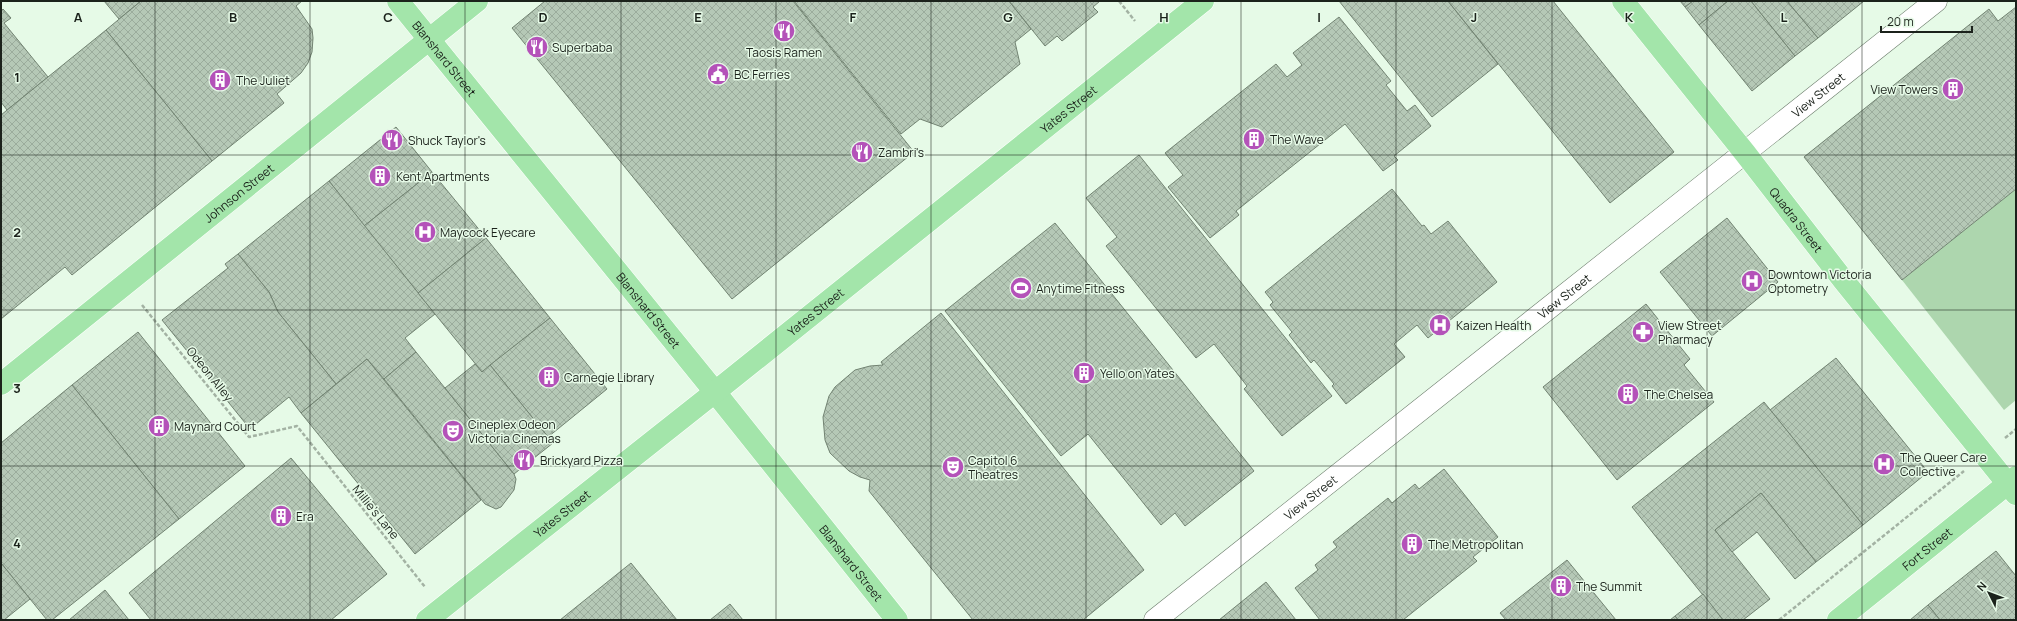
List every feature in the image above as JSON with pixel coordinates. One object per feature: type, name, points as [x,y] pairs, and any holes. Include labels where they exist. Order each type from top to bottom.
[{"type":"main road","name":"Blanshard Street","points":[[398,1],[898,620]]},
{"type":"main road","name":"Johnson Street","points":[[1,384],[476,1]]},
{"type":"main road","name":"Yates Street","points":[[434,614],[715,392],[1203,1]]},
{"type":"main road","name":"Quadra Street","points":[[1623,1],[1745,153],[1844,281],[2013,485]]},
{"type":"main road","name":"Fort Street","points":[[1838,620],[2013,485]]},
{"type":"street","name":"View Street","points":[[1155,620],[1936,1]]},
{"type":"path","name":"Odeon Alley","points":[[126,284],[249,437],[297,426]]},
{"type":"path","name":"Millie's Lane","points":[[297,426],[434,614]]},
{"type":"path","points":[[2012,432],[2016,429]]},
{"type":"path","points":[[1779,620],[1948,484]]},
{"type":"green space","points":[[2016,189],[2016,400],[2004,410],[1902,280]]},
{"type":"building","points":[[104,1],[141,1],[119,19]]},
{"type":"building","name":"The Juliet","points":[[141,1],[302,1],[296,6],[312,29],[312,52],[308,63],[301,73],[277,94],[284,103],[212,161],[106,30]]},
{"type":"building","points":[[545,1],[793,1],[914,152],[732,299],[512,28]]},
{"type":"building","points":[[794,1],[1009,1],[1031,29],[1015,42],[1020,64],[942,127],[920,119],[901,134]]},
{"type":"building","points":[[1009,1],[1100,1],[1093,7],[1098,12],[1062,41],[1057,36],[1045,46]]},
{"type":"building","points":[[1339,1],[1448,1],[1498,64],[1432,117]]},
{"type":"building","points":[[1448,1],[1553,1],[1674,152],[1610,203]]},
{"type":"building","points":[[1680,1],[1693,1],[1685,7]]},
{"type":"building","points":[[1693,1],[1728,1],[1699,25],[1685,7]]},
{"type":"building","points":[[1728,1],[1751,1],[1795,56],[1752,91],[1699,25]]},
{"type":"building","points":[[1751,1],[1787,1],[1818,38],[1795,56]]},
{"type":"building","points":[[1787,1],[1864,1],[1818,38]]},
{"type":"building","name":"View Towers","points":[[2016,7],[2016,189],[1902,280],[1804,157],[1989,9],[1998,21]]},
{"type":"building","points":[[3,9],[11,18],[4,23],[48,77],[7,110],[1,102],[1,11]]},
{"type":"building","name":"The Wave","points":[[1339,17],[1391,81],[1386,85],[1407,111],[1415,105],[1431,126],[1394,156],[1398,160],[1383,171],[1345,124],[1236,211],[1239,215],[1210,238],[1168,187],[1183,175],[1165,153],[1276,64],[1287,77],[1302,65],[1293,53]]},
{"type":"building","points":[[106,30],[212,161],[72,275],[65,267],[1,319],[1,115]]},
{"type":"building","name":"Kent Apartments","points":[[396,127],[432,172],[364,226],[329,181]]},
{"type":"building","points":[[1139,155],[1332,396],[1282,436],[1244,389],[1247,386],[1214,344],[1196,358],[1106,246],[1117,237],[1086,198]]},
{"type":"building","name":"Maycock Eyecare","points":[[432,172],[486,238],[418,293],[364,226]]},
{"type":"building","points":[[329,181],[435,314],[405,338],[416,352],[384,379],[367,359],[336,384],[278,312],[269,292],[238,254]]},
{"type":"building","points":[[1392,189],[1422,226],[1424,225],[1431,234],[1448,221],[1497,282],[1428,338],[1417,325],[1394,344],[1405,357],[1346,404],[1332,386],[1334,384],[1314,360],[1311,363],[1289,335],[1292,332],[1270,305],[1273,302],[1265,292]]},
{"type":"building","points":[[1727,218],[1778,282],[1712,336],[1660,272]]},
{"type":"building","name":"Yello on Yates","points":[[1055,223],[1254,471],[1185,526],[1175,513],[1161,525],[1088,434],[1061,456],[945,311]]},
{"type":"building","points":[[486,238],[550,318],[482,372],[418,293]]},
{"type":"building","points":[[238,254],[269,292],[278,312],[336,384],[301,413],[289,397],[250,429],[162,320],[228,268],[225,264]]},
{"type":"building","name":"The Chelsea","points":[[1646,304],[1690,359],[1684,365],[1714,402],[1617,480],[1543,387]]},
{"type":"building","name":"Capitol 6 Theatres","points":[[941,313],[1144,570],[1083,620],[973,620],[869,491],[870,480],[849,471],[830,453],[825,440],[823,417],[829,396],[835,387],[855,370],[870,366],[883,365],[881,362]]},
{"type":"building","name":"Carnegie Library","points":[[550,318],[607,389],[548,437],[490,365]]},
{"type":"building","name":"Maynard Court","points":[[138,332],[245,466],[179,519],[72,385]]},
{"type":"building","name":"Cineplex Odeon Victoria Cinemas","points":[[416,352],[514,474],[516,479],[514,490],[501,507],[496,509],[485,504],[384,379]]},
{"type":"building","points":[[1836,358],[1928,472],[1863,525],[1770,410]]},
{"type":"building","points":[[367,359],[481,500],[415,554],[301,413]]},
{"type":"building","points":[[475,364],[482,372],[490,365],[553,443],[514,474],[445,388]]},
{"type":"building","points":[[72,385],[179,519],[52,620],[47,620],[1,563],[1,443]]},
{"type":"building","points":[[1764,402],[1863,525],[1816,562],[1761,493],[1715,530],[1770,599],[1743,620],[1723,620],[1632,507]]},
{"type":"building","name":"Era","points":[[291,458],[387,574],[331,620],[151,620],[129,593]]},
{"type":"building","name":"The Metropolitan","points":[[1444,469],[1498,537],[1473,557],[1477,561],[1403,620],[1320,620],[1295,588],[1318,570],[1315,565],[1337,547],[1333,542],[1388,498],[1392,503],[1415,484],[1419,489]]},
{"type":"building","points":[[1761,493],[1816,562],[1795,579],[1757,532],[1732,552],[1715,530]]},
{"type":"building","points":[[1996,551],[2016,576],[2016,620],[1940,620],[1928,605]]},
{"type":"building","name":"The Summit","points":[[1567,560],[1616,620],[1506,620],[1500,613]]},
{"type":"building","points":[[1,563],[30,599],[4,620],[1,620]]},
{"type":"building","points":[[631,563],[677,620],[560,620]]},
{"type":"building","points":[[1266,582],[1296,620],[1219,620]]},
{"type":"building","points":[[105,590],[129,620],[69,620]]},
{"type":"building","points":[[1703,594],[1723,620],[1678,620],[1675,616]]},
{"type":"building","points":[[730,604],[743,620],[710,620]]},
{"type":"building","points":[[1928,605],[1940,620],[1910,620]]},
{"type":"building","points":[[1675,616],[1678,620],[1670,620]]},
{"type":"place","name":"Taosis Ramen","points":[[784,31]]},
{"type":"place","name":"Superbaba","points":[[537,47]]},
{"type":"place","name":"BC Ferries","points":[[718,74]]},
{"type":"place","name":"The Juliet","points":[[220,80]]},
{"type":"place","name":"View Towers","points":[[1953,89]]},
{"type":"place","name":"The Wave","points":[[1254,139]]},
{"type":"place","name":"Shuck Taylor's","points":[[392,140]]},
{"type":"place","name":"Zambri's","points":[[862,152]]},
{"type":"place","name":"Kent Apartments","points":[[380,176]]},
{"type":"place","name":"Maycock Eyecare","points":[[425,232]]},
{"type":"place","name":"Downtown Victoria Optometry","points":[[1752,281]]},
{"type":"place","name":"Anytime Fitness","points":[[1021,288]]},
{"type":"place","name":"Kaizen Health","points":[[1440,325]]},
{"type":"place","name":"View Street Pharmacy","points":[[1643,332]]},
{"type":"place","name":"Yello on Yates","points":[[1084,373]]},
{"type":"place","name":"Carnegie Library","points":[[549,377]]},
{"type":"place","name":"The Chelsea","points":[[1628,394]]},
{"type":"place","name":"Maynard Court","points":[[159,426]]},
{"type":"place","name":"Cineplex Odeon Victoria Cinemas","points":[[453,431]]},
{"type":"place","name":"Brickyard Pizza","points":[[524,460]]},
{"type":"place","name":"The Queer Care Collective","points":[[1884,464]]},
{"type":"place","name":"Capitol 6 Theatres","points":[[953,467]]},
{"type":"place","name":"Era","points":[[281,516]]},
{"type":"place","name":"The Metropolitan","points":[[1412,544]]},
{"type":"place","name":"The Summit","points":[[1561,586]]}]
